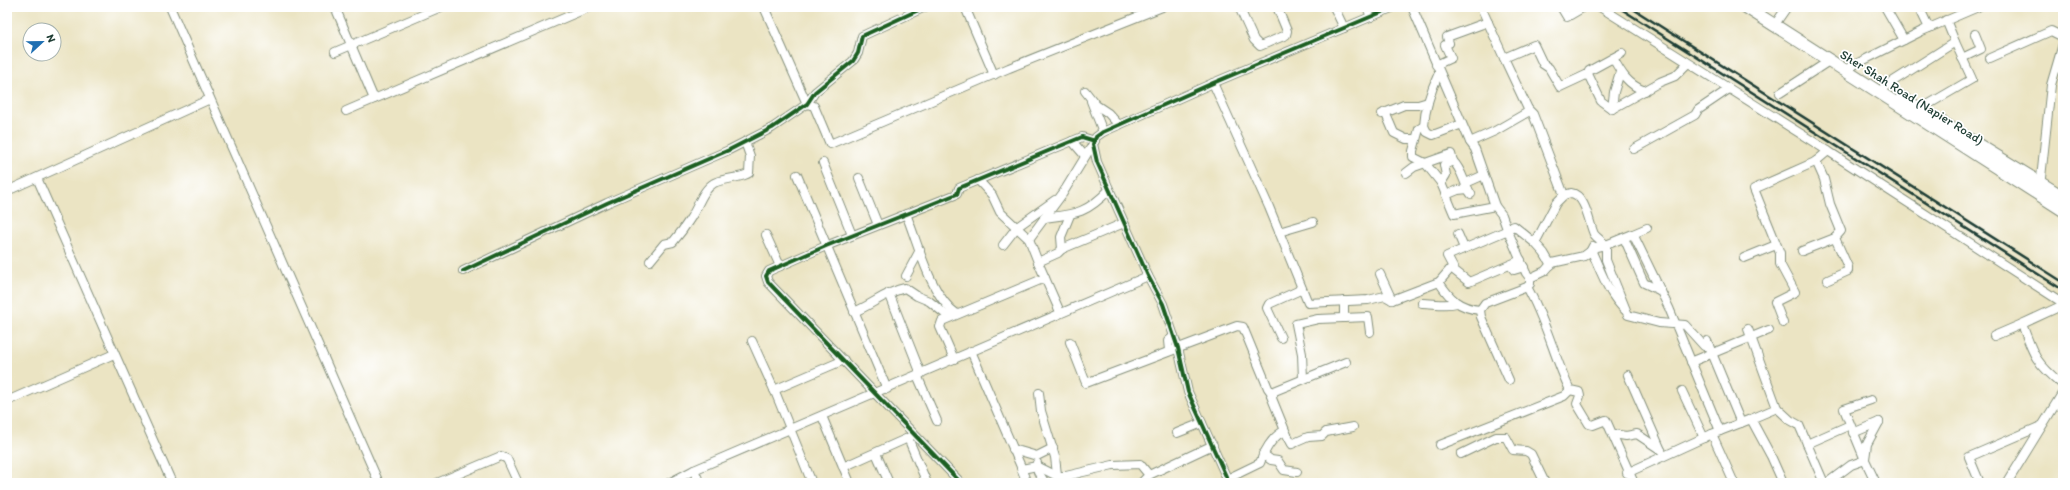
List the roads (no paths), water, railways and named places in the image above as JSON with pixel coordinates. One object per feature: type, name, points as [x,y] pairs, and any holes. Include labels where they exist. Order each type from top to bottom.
[{"type":"main road","name":"Sher Shah Road (Napier Road)","points":[[1746,7],[1829,61],[2039,188],[2063,198]]},
{"type":"main road","name":"Sher Shah Road (Napier Road)","points":[[1757,7],[1850,67],[1925,112],[2039,188],[2063,210]]},
{"type":"street","points":[[170,7],[379,483]]},
{"type":"street","points":[[335,7],[374,99]]},
{"type":"street","points":[[335,52],[441,7]]},
{"type":"street","points":[[346,111],[590,7]]},
{"type":"street","points":[[764,7],[807,104]]},
{"type":"street","points":[[463,271],[607,203],[745,142],[772,128],[807,104],[815,92],[853,61],[858,53],[862,36],[925,7]]},
{"type":"street","points":[[965,7],[994,74]]},
{"type":"street","points":[[807,104],[814,106],[830,144],[994,74],[1162,7]]},
{"type":"street","points":[[1239,7],[1254,40],[1260,46],[1286,35],[1287,31],[1277,7]]},
{"type":"street","points":[[1334,7],[1344,28]]},
{"type":"street","points":[[1367,7],[1371,17]]},
{"type":"street","points":[[1029,239],[1059,198],[1094,142],[1103,132],[1213,83],[1394,7]]},
{"type":"street","points":[[1412,7],[1439,73],[1474,149],[1495,206],[1502,215],[1522,263],[1530,278],[1530,284],[1527,287],[1485,303],[1480,310],[1481,317],[1509,380]]},
{"type":"street","points":[[1481,7],[1528,110],[1532,114],[1564,196]]},
{"type":"street","points":[[1561,7],[1567,17],[1584,7]]},
{"type":"street","points":[[1600,7],[1828,151],[2063,304]]},
{"type":"street","points":[[1778,20],[1787,7]]},
{"type":"street","points":[[1885,7],[1904,40]]},
{"type":"street","points":[[1920,7],[1929,28]]},
{"type":"street","points":[[1850,67],[1946,20],[1978,7]]},
{"type":"street","points":[[1925,112],[1929,104],[1972,79],[1946,20]]},
{"type":"street","points":[[1436,65],[1451,58],[1445,45],[1449,43],[1447,37],[1488,22]]},
{"type":"street","points":[[1990,58],[2051,31],[2063,37]]},
{"type":"street","points":[[1962,58],[1981,49],[1975,34]]},
{"type":"street","points":[[1884,87],[1955,42]]},
{"type":"street","points":[[1504,58],[1534,44],[1543,64],[1549,68],[1560,87],[1588,74],[1589,71],[1622,53]]},
{"type":"street","points":[[2039,188],[2051,85],[2063,44]]},
{"type":"street","points":[[1612,58],[1620,72],[1630,83],[1645,91]]},
{"type":"street","points":[[1780,93],[1829,61]]},
{"type":"street","points":[[1612,109],[1675,76],[1688,63]]},
{"type":"street","points":[[1612,109],[1614,92],[1620,72]]},
{"type":"street","points":[[1439,73],[1428,102],[1424,126],[1427,132],[1433,135],[1462,124]]},
{"type":"street","points":[[1588,74],[1601,101],[1612,109]]},
{"type":"street","points":[[1213,83],[1279,232],[1308,303],[1344,301],[1385,296],[1392,300]]},
{"type":"street","points":[[1634,149],[1695,115],[1698,110],[1729,89]]},
{"type":"street","points":[[1103,132],[1087,93],[1096,105],[1108,113],[1119,125]]},
{"type":"street","points":[[7,191],[210,99]]},
{"type":"street","points":[[1416,139],[1406,139],[1394,133],[1384,113],[1404,105],[1418,105],[1428,102]]},
{"type":"street","points":[[1470,142],[1526,115],[1528,110]]},
{"type":"street","points":[[1424,126],[1419,129],[1413,157],[1425,164],[1441,183],[1454,214],[1495,206]]},
{"type":"street","points":[[961,483],[911,436],[876,394],[768,282],[766,276],[769,271],[780,266],[852,235],[957,194],[959,188],[1082,137],[1094,142]]},
{"type":"street","points":[[650,262],[664,244],[673,242],[690,219],[707,188],[714,183],[738,176],[746,176],[750,173],[750,156],[745,142]]},
{"type":"street","points":[[1072,142],[1085,156]]},
{"type":"street","points":[[1094,142],[1097,162],[1148,276],[1163,304],[1178,348],[1188,392],[1228,481],[1260,463],[1263,454],[1276,436],[1282,432],[1286,432]]},
{"type":"street","points":[[1783,323],[1775,302],[1794,292],[1780,264],[1781,259],[1776,244],[1754,189],[1816,161],[1828,151]]},
{"type":"street","points":[[1406,173],[1414,167],[1451,154],[1453,161],[1462,171],[1468,189]]},
{"type":"street","points":[[1441,183],[1446,175],[1444,165],[1453,161]]},
{"type":"street","points":[[1802,251],[1835,238],[1841,231],[1830,204],[1824,179],[1816,161]]},
{"type":"street","points":[[823,163],[852,235]]},
{"type":"street","points":[[797,175],[887,389]]},
{"type":"street","points":[[1446,195],[1458,190],[1468,189],[1484,175]]},
{"type":"street","points":[[37,178],[172,483]]},
{"type":"street","points":[[859,178],[878,225]]},
{"type":"street","points":[[978,180],[992,195],[1000,212],[1029,239],[1060,312]]},
{"type":"street","points":[[1044,218],[1070,215],[1081,212],[1097,202],[1109,190]]},
{"type":"street","points":[[1534,242],[1556,203],[1564,196],[1571,193],[1578,196],[1589,217],[1594,234],[1591,250],[1615,301],[1627,312],[1628,315],[1659,323],[1685,325],[1704,346],[1709,347]]},
{"type":"street","points":[[1003,245],[1017,227],[1059,198]]},
{"type":"street","points":[[906,214],[929,275],[953,316]]},
{"type":"street","points":[[1062,249],[1061,237],[1070,215]]},
{"type":"street","points":[[1279,232],[1313,222]]},
{"type":"street","points":[[1038,262],[1058,253],[1062,249],[1124,223]]},
{"type":"street","points":[[1522,263],[1510,265],[1469,282],[1452,267],[1447,256],[1514,226],[1534,242],[1544,253],[1551,265]]},
{"type":"street","points":[[1530,278],[1545,271],[1551,265],[1584,256],[1596,247],[1606,245],[1647,228]]},
{"type":"street","points":[[1458,234],[1464,248]]},
{"type":"street","points":[[1594,234],[1606,245],[1606,260],[1627,312]]},
{"type":"street","points":[[1633,234],[1676,324],[1734,483]]},
{"type":"street","points":[[766,236],[780,266]]},
{"type":"street","points":[[1624,238],[1644,284],[1661,291]]},
{"type":"street","points":[[1828,280],[1848,271],[1845,259],[1835,238]]},
{"type":"street","points":[[1744,258],[1776,244]]},
{"type":"street","points":[[906,276],[920,250]]},
{"type":"street","points":[[1392,300],[1440,282],[1452,267]]},
{"type":"street","points":[[1380,274],[1392,300]]},
{"type":"street","points":[[669,483],[694,470],[876,394],[1060,312],[1148,276]]},
{"type":"street","points":[[954,359],[940,324],[953,316],[1045,278]]},
{"type":"street","points":[[1440,282],[1453,301],[1457,304],[1469,309],[1480,310]]},
{"type":"street","points":[[1281,338],[1267,308],[1269,304],[1298,291],[1301,287]]},
{"type":"street","points":[[1527,287],[1535,300],[1554,348],[1560,369],[1570,390]]},
{"type":"street","points":[[854,312],[867,307],[889,293],[905,288],[953,316]]},
{"type":"street","points":[[889,293],[937,421]]},
{"type":"street","points":[[1344,301],[1344,318]]},
{"type":"street","points":[[1422,303],[1434,303],[1446,306],[1457,304]]},
{"type":"street","points":[[1994,336],[2063,304]]},
{"type":"street","points":[[1303,379],[1302,354],[1296,324],[1318,319],[1368,317],[1370,332]]},
{"type":"street","points":[[2022,324],[2033,354],[2043,368],[2063,385]]},
{"type":"street","points":[[1070,342],[1086,382],[1110,375],[1169,350],[1237,326],[1243,327],[1268,388],[1274,395],[1271,396],[1292,444],[1308,438],[1322,436],[1326,432],[1353,427]]},
{"type":"street","points":[[1691,362],[1709,347],[1749,333],[1769,330]]},
{"type":"street","points":[[1749,333],[1778,408],[1790,420],[1799,425],[1826,483],[1851,465],[1864,460]]},
{"type":"street","points":[[1169,350],[1168,341],[1174,336]]},
{"type":"street","points":[[752,340],[812,483]]},
{"type":"street","points":[[1709,347],[1741,423]]},
{"type":"street","points":[[971,351],[1026,483]]},
{"type":"street","points":[[7,401],[114,354]]},
{"type":"street","points":[[774,390],[844,360]]},
{"type":"street","points":[[1272,392],[1346,362]]},
{"type":"street","points":[[1628,375],[1663,453]]},
{"type":"street","points":[[1570,390],[1579,392],[1580,396],[1577,404],[1589,424],[1593,425],[1606,420],[1634,483]]},
{"type":"street","points":[[1440,445],[1564,396],[1570,390]]},
{"type":"street","points":[[1682,391],[1704,438]]},
{"type":"street","points":[[2007,483],[2063,392]]},
{"type":"street","points":[[1039,393],[1058,480]]},
{"type":"street","points":[[1871,400],[1844,409],[1864,460],[1876,483]]},
{"type":"street","points":[[1628,472],[1663,453],[1778,408]]},
{"type":"street","points":[[822,416],[850,483]]},
{"type":"street","points":[[1751,419],[1771,456],[1783,483]]},
{"type":"street","points":[[1808,444],[1851,429],[1879,422],[1867,444],[1864,460]]},
{"type":"street","points":[[1177,433],[1202,423]]},
{"type":"street","points":[[1980,483],[1969,457],[2041,426]]},
{"type":"street","points":[[1613,434],[1626,436],[1637,434],[1663,453]]},
{"type":"street","points":[[843,467],[911,436]]},
{"type":"street","points":[[911,436],[927,483]]},
{"type":"street","points":[[1461,454],[1496,437],[1506,436],[1513,450],[1526,451],[1531,454],[1545,483]]},
{"type":"street","points":[[1141,483],[1148,475],[1213,445]]},
{"type":"street","points":[[1013,449],[1037,456],[1052,448]]},
{"type":"street","points":[[876,453],[889,483]]},
{"type":"street","points":[[1263,454],[1271,460],[1278,460],[1284,470],[1297,472]]},
{"type":"street","points":[[437,483],[501,456],[507,460],[518,483]]},
{"type":"street","points":[[1037,456],[1037,466],[1041,478],[1045,483]]},
{"type":"street","points":[[1058,480],[1066,476],[1113,465],[1140,464],[1148,475]]},
{"type":"street","points":[[1021,468],[1037,466],[1058,480]]},
{"type":"street","points":[[694,470],[700,483]]},
{"type":"railway","points":[[1618,7],[2063,290]]},
{"type":"railway","points":[[1630,7],[2063,282]]}]
